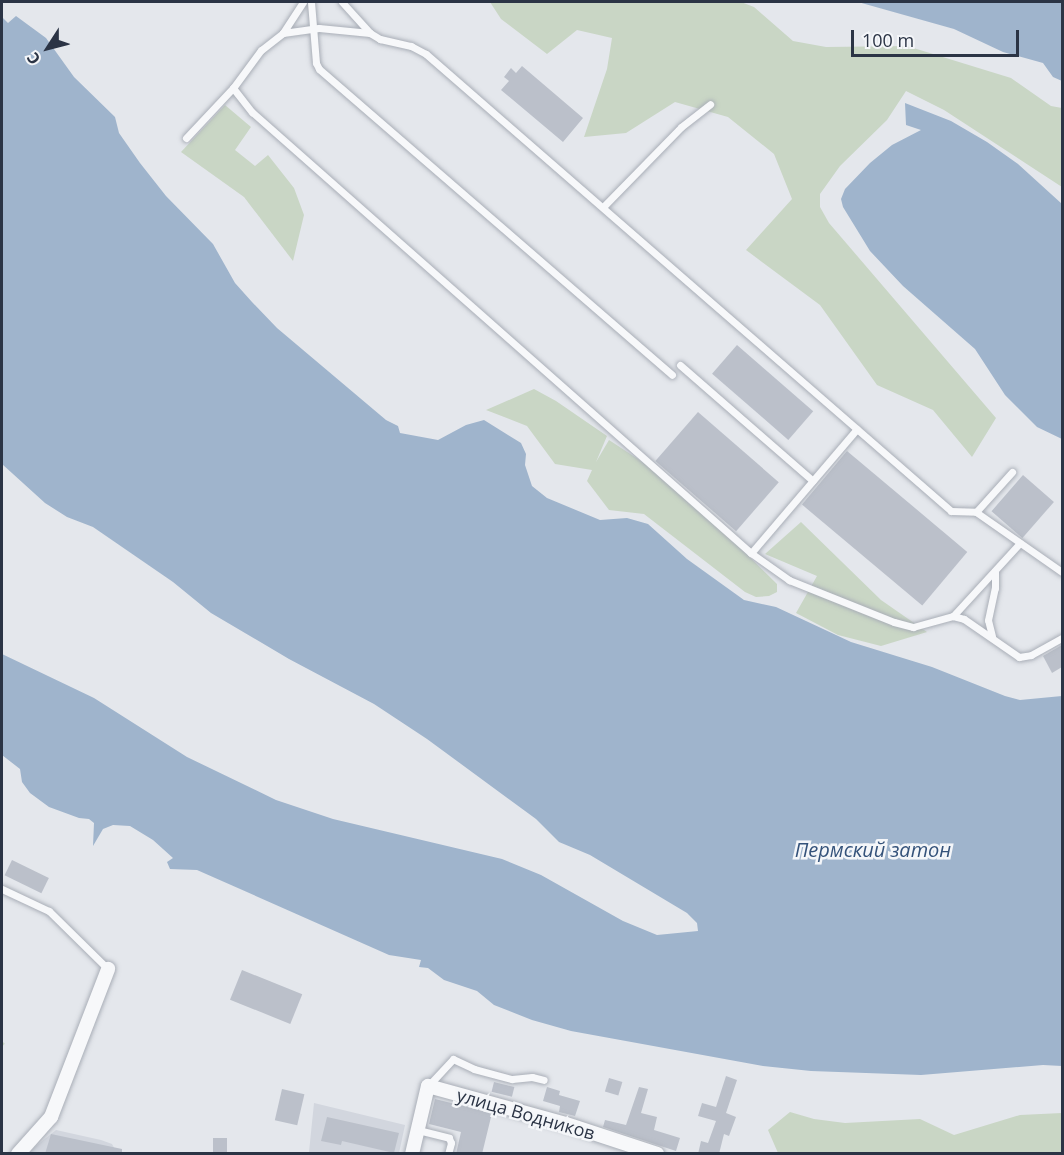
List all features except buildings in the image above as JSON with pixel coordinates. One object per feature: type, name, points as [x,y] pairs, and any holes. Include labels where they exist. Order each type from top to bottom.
[{"type":"street","points":[[18,1154],[51,1117],[108,969]]},
{"type":"street","points":[[412,1154],[428,1086]]},
{"type":"street","name":"улица Водников","points":[[428,1086],[566,1124],[657,1154]]},
{"type":"lane","points":[[186,138],[233,88],[261,50],[283,33],[303,2]]},
{"type":"lane","points":[[311,2],[316,63],[319,69],[672,375]]},
{"type":"lane","points":[[342,2],[370,33]]},
{"type":"lane","points":[[283,33],[314,29],[370,33],[393,44],[411,46],[426,54],[951,511],[976,512],[1062,572]]},
{"type":"lane","points":[[233,88],[252,112],[752,553],[789,580],[894,622],[913,627],[953,616],[964,619],[1020,657],[1026,657],[1062,638]]},
{"type":"lane","points":[[603,207],[681,127],[710,104]]},
{"type":"lane","points":[[680,365],[813,481]]},
{"type":"lane","points":[[752,553],[857,429]]},
{"type":"lane","points":[[976,512],[1012,472]]},
{"type":"lane","points":[[953,616],[977,587],[1020,543]]},
{"type":"lane","points":[[992,636],[988,620],[995,588],[995,571]]},
{"type":"lane","points":[[2,889],[50,910],[108,969]]},
{"type":"lane","points":[[428,1086],[453,1059],[474,1069],[512,1079],[532,1077],[544,1080]]},
{"type":"lane","points":[[418,1130],[449,1138],[451,1143],[448,1154]]},
{"type":"shaded area","points":[[314,1103],[405,1125],[399,1153],[285,1154],[309,1152]]},
{"type":"shaded area","points":[[56,1130],[112,1144],[117,1153],[26,1154]]},
{"type":"green space","points":[[490,2],[741,2],[754,7],[793,41],[826,47],[907,46],[1011,78],[1051,106],[1062,108],[1062,187],[944,110],[906,91],[887,120],[840,166],[820,194],[820,207],[829,223],[996,418],[972,457],[933,410],[877,385],[820,305],[746,250],[792,199],[774,154],[728,117],[675,102],[626,133],[584,137],[607,69],[612,38],[577,30],[547,54],[501,19]]},
{"type":"green space","points":[[225,105],[251,127],[235,150],[255,166],[268,155],[294,188],[304,215],[293,261],[244,197],[181,152]]},
{"type":"green space","points":[[534,389],[556,401],[607,436],[596,462],[609,440],[676,484],[777,584],[777,592],[769,596],[756,597],[745,592],[644,514],[609,510],[587,481],[592,470],[555,464],[527,426],[486,410]]},
{"type":"green space","points":[[801,522],[881,600],[927,632],[881,646],[838,635],[796,613],[817,576],[765,554]]},
{"type":"green space","points":[[790,1112],[814,1119],[845,1123],[920,1119],[954,1135],[1020,1115],[1062,1113],[1062,1153],[778,1153],[768,1130]]},
{"type":"water","points":[[858,2],[1062,2],[1062,81],[1053,77],[1043,63],[1003,52],[954,29]]},
{"type":"water","name":"Пермский затон","points":[[16,16],[46,38],[74,77],[115,117],[119,133],[140,163],[166,196],[213,244],[235,283],[252,302],[277,328],[386,420],[398,426],[400,433],[438,440],[466,425],[484,420],[521,443],[526,454],[525,465],[532,486],[547,498],[600,520],[627,518],[648,524],[687,559],[744,600],[776,607],[851,642],[932,667],[1005,696],[1020,700],[1062,696],[1062,1066],[1043,1065],[921,1075],[811,1071],[763,1066],[571,1031],[532,1020],[494,1005],[477,991],[444,980],[428,968],[419,967],[421,960],[389,955],[197,870],[170,869],[167,862],[173,858],[153,840],[130,826],[113,825],[103,829],[93,846],[94,823],[89,819],[79,818],[49,807],[30,793],[22,782],[20,769],[2,755],[2,654],[94,698],[187,757],[276,800],[333,819],[502,859],[541,875],[623,921],[657,935],[698,931],[697,923],[687,913],[590,855],[559,842],[536,819],[427,739],[374,704],[289,659],[211,613],[173,582],[93,527],[67,517],[45,503],[2,464],[2,17],[8,23]]},
{"type":"water","points":[[905,103],[951,121],[987,142],[1018,164],[1062,204],[1062,439],[1037,427],[1005,395],[975,349],[903,286],[870,251],[843,207],[841,199],[845,189],[870,163],[892,145],[921,130],[906,125]]}]
